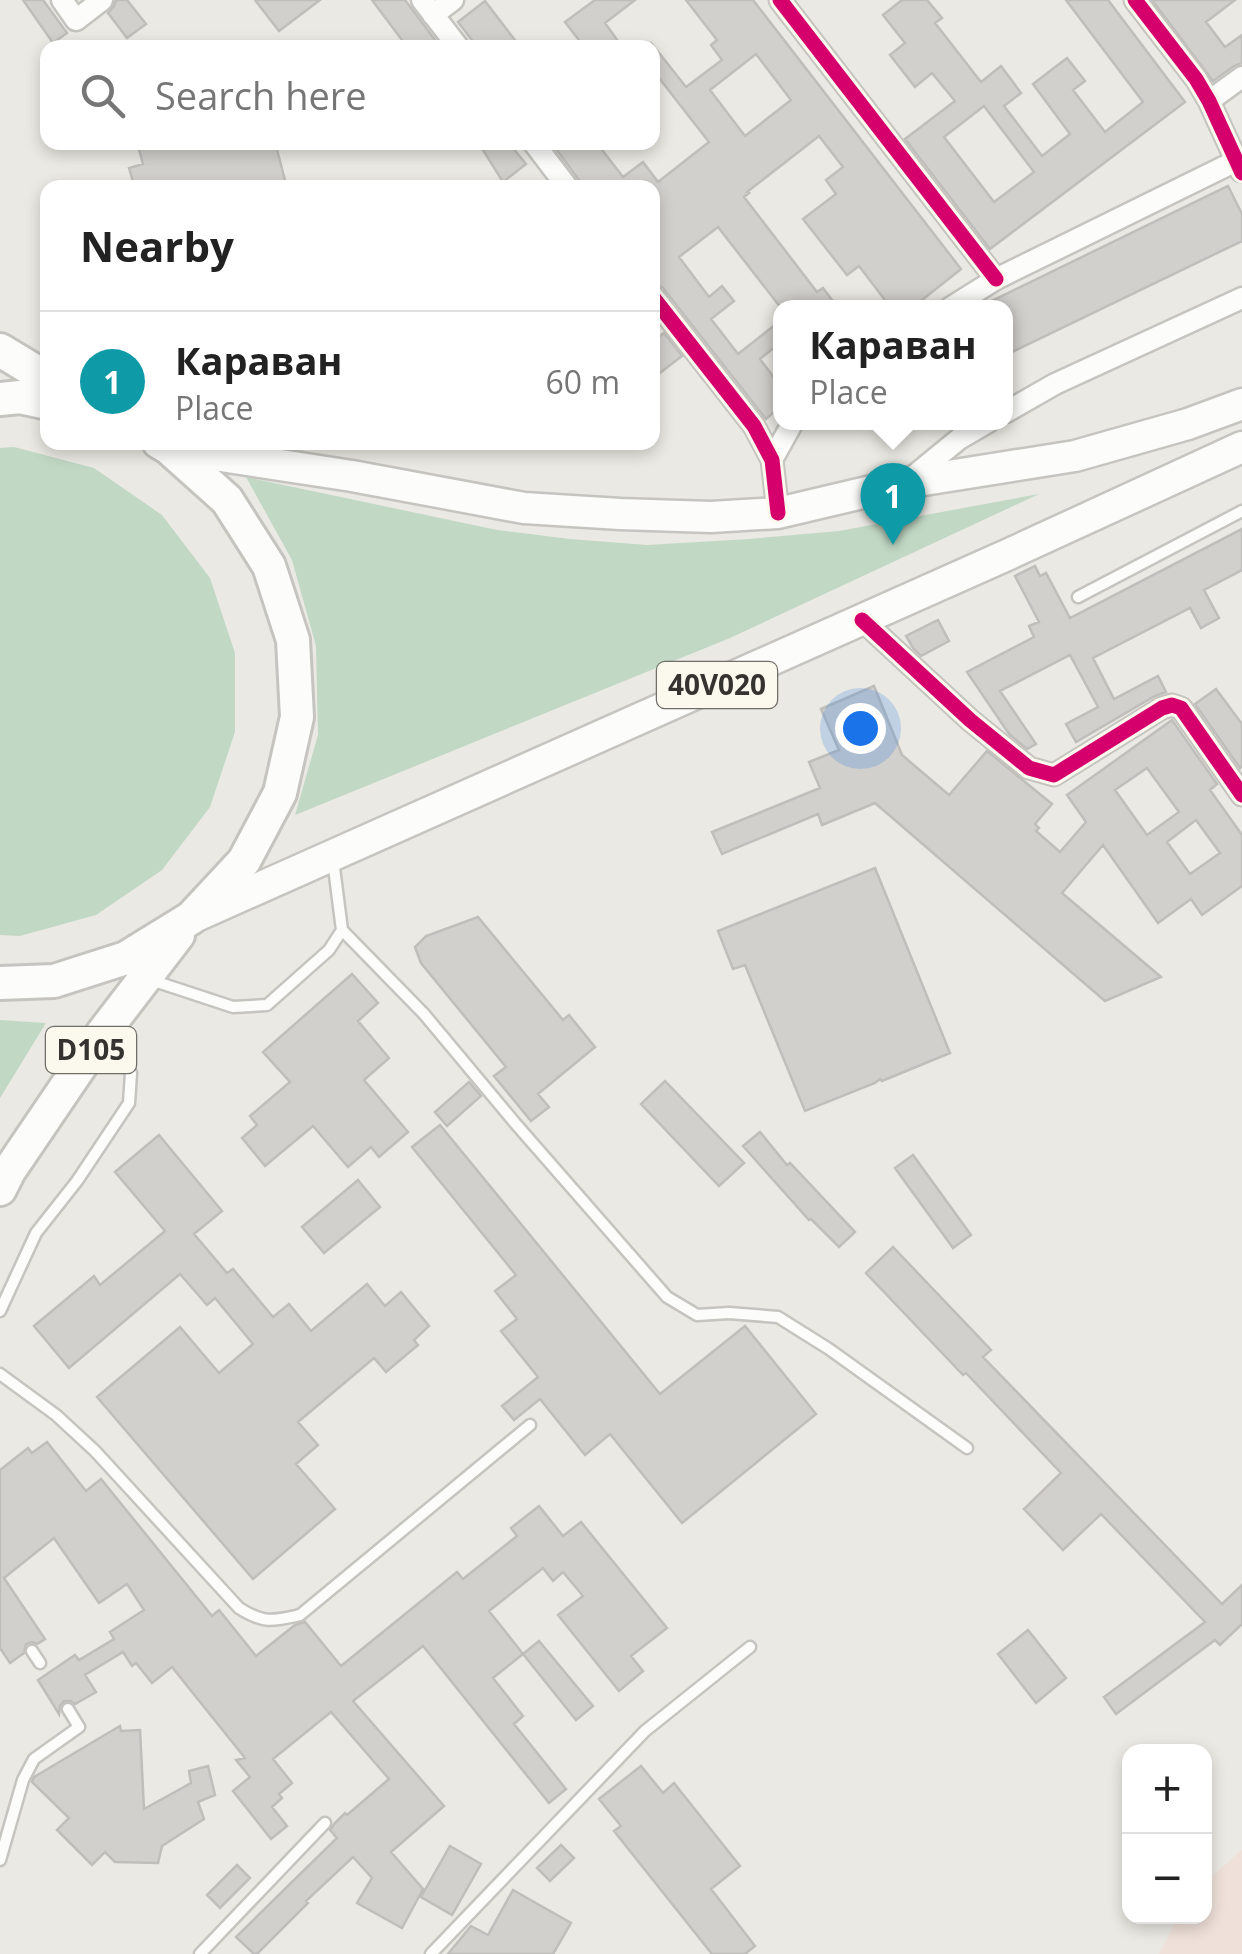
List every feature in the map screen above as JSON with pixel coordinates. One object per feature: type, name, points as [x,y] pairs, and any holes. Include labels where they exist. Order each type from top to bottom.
[{"type":"highway","points":[[0,350],[40,374]]},
{"type":"highway","points":[[0,398],[40,401]]},
{"type":"highway","points":[[0,983],[54,981],[126,958],[191,918],[244,862],[280,793],[296,717],[293,640],[269,566],[227,500],[170,450]]},
{"type":"highway","name":"D105","points":[[0,1189],[102,1034],[191,918]]},
{"type":"main road","points":[[194,450],[524,508],[712,517],[778,514],[906,483],[1075,456],[1188,424],[1242,404]]},
{"type":"main road","name":"40V020","points":[[191,918],[1242,447]]},
{"type":"street","points":[[62,0],[76,20],[102,0]]},
{"type":"street","points":[[453,0],[428,8],[453,40]]},
{"type":"street","points":[[780,0],[996,279]]},
{"type":"street","points":[[963,300],[996,279],[1240,164],[1196,79],[1135,0]]},
{"type":"street","points":[[1209,101],[1242,77]]},
{"type":"street","points":[[539,150],[562,180]]},
{"type":"street","points":[[1013,408],[1055,384],[1242,298]]},
{"type":"street","points":[[660,306],[754,426],[772,460],[778,514]]},
{"type":"street","points":[[772,460],[789,430]]},
{"type":"street","points":[[906,483],[974,430]]},
{"type":"street","points":[[862,620],[970,720],[1029,768],[1054,775],[1172,705],[1181,708],[1242,795]]},
{"type":"lane","points":[[1078,596],[1242,511]]},
{"type":"lane","points":[[332,856],[342,930],[424,1014],[667,1296],[697,1315],[778,1317],[967,1448]]},
{"type":"lane","points":[[145,978],[233,1007],[267,1005],[329,950],[342,930]]},
{"type":"lane","points":[[0,1312],[36,1233],[78,1181],[129,1103],[130,1074],[102,1034]]},
{"type":"lane","points":[[0,1374],[95,1450],[239,1608],[256,1619],[300,1615],[530,1425]]},
{"type":"lane","points":[[431,1954],[644,1731],[750,1647]]},
{"type":"lane","points":[[32,1650],[40,1663]]},
{"type":"lane","points":[[0,1860],[23,1780],[34,1759],[79,1726],[68,1708]]},
{"type":"lane","points":[[200,1954],[326,1823]]},
{"type":"shaded area","points":[[1242,1850],[1242,1954],[1159,1954],[1174,1924],[1212,1924],[1212,1876]]},
{"type":"green space","points":[[14,447],[94,468],[162,515],[210,578],[235,653],[235,732],[210,807],[162,870],[96,915],[20,936],[0,935],[0,448]]},
{"type":"green space","points":[[246,477],[497,530],[647,545],[839,531],[1039,494],[730,638],[295,815],[318,735],[316,646],[292,560]]},
{"type":"green space","points":[[0,1020],[46,1023],[0,1098]]},
{"type":"building","points":[[23,0],[43,0],[67,33],[51,40]]},
{"type":"building","points":[[116,0],[127,0],[146,24],[127,38],[108,13]]},
{"type":"building","points":[[255,0],[320,0],[279,31]]},
{"type":"building","points":[[372,0],[405,0],[435,40],[402,40]]},
{"type":"building","points":[[595,0],[635,0],[605,23],[617,40],[579,40],[565,22]]},
{"type":"building","points":[[686,0],[753,0],[961,269],[922,300],[885,300],[859,266],[847,275],[803,219],[836,194],[826,180],[843,167],[819,136],[744,197],[817,292],[823,288],[832,300],[775,300],[718,227],[679,257],[709,297],[722,286],[734,301],[711,319],[738,354],[773,326],[773,349],[760,359],[773,377],[773,413],[766,419],[660,286],[660,180],[709,142],[660,79],[660,54],[686,87],[722,60],[711,45],[717,40]],"holes":[[[756,54],[791,100],[745,136],[710,90]]]},
{"type":"building","points":[[902,0],[927,0],[942,18],[935,23],[981,82],[1001,66],[1021,93],[1004,106],[1042,156],[1070,134],[1033,84],[1067,58],[1085,81],[1073,90],[1105,132],[1143,102],[1066,0],[1108,0],[1185,102],[990,249],[905,139],[955,101],[932,73],[915,87],[890,55],[905,43],[883,15]],"holes":[[[984,106],[1034,172],[994,202],[944,137]]]},
{"type":"building","points":[[1152,0],[1235,0],[1206,22],[1225,47],[1242,35],[1242,63],[1213,81]]},
{"type":"building","points":[[485,1],[515,40],[472,40],[458,22]]},
{"type":"building","points":[[139,150],[277,150],[285,180],[133,180],[129,168],[143,164]]},
{"type":"building","points":[[483,150],[515,150],[526,164],[502,180]]},
{"type":"building","points":[[557,150],[602,150],[623,177],[643,162],[656,180],[579,180]]},
{"type":"building","points":[[1228,186],[1242,214],[1242,241],[1013,352],[1013,300],[993,300]]},
{"type":"building","points":[[664,333],[682,356],[660,373],[660,336]]},
{"type":"building","points":[[1242,529],[1242,570],[1204,590],[1219,618],[1201,628],[1190,608],[1093,658],[1114,699],[1158,676],[1166,692],[1076,742],[1066,724],[1098,707],[1070,655],[1000,691],[1036,744],[1027,749],[1009,734],[967,672],[1034,637],[1029,626],[1039,622],[1015,576],[1035,566],[1040,576],[1046,573],[1070,618]]},
{"type":"building","points":[[938,620],[949,641],[921,656],[906,636]]},
{"type":"building","points":[[874,686],[902,755],[949,795],[987,751],[1052,804],[1035,824],[1039,828],[1036,831],[1060,852],[1086,822],[1067,795],[1172,720],[1217,784],[1210,790],[1242,835],[1242,886],[1202,915],[1191,899],[1158,923],[1103,845],[1062,893],[1161,977],[1105,1001],[875,803],[822,825],[818,814],[722,854],[712,832],[820,788],[809,762],[839,750],[821,709]],"holes":[[[1147,768],[1179,812],[1147,835],[1115,790]],[[1196,820],[1220,853],[1190,874],[1167,842]]]},
{"type":"building","points":[[1216,689],[1242,724],[1240,768],[1195,704]]},
{"type":"building","points":[[875,868],[950,1053],[805,1111],[745,965],[733,969],[718,931]]},
{"type":"building","points":[[478,917],[563,1020],[569,1015],[595,1047],[538,1094],[549,1107],[531,1121],[494,1076],[506,1067],[421,963],[415,947],[426,936]]},
{"type":"building","points":[[352,974],[378,1003],[358,1021],[389,1058],[364,1080],[408,1132],[379,1157],[371,1147],[348,1167],[313,1126],[265,1166],[242,1138],[257,1125],[250,1116],[290,1082],[263,1052]]},
{"type":"building","points":[[665,1081],[744,1163],[719,1186],[641,1104]]},
{"type":"building","points":[[469,1082],[481,1096],[447,1126],[435,1112]]},
{"type":"building","points":[[440,1125],[660,1394],[745,1326],[816,1414],[682,1523],[610,1434],[585,1455],[540,1399],[514,1420],[502,1406],[538,1377],[501,1331],[517,1319],[495,1291],[516,1275],[412,1147]]},
{"type":"building","points":[[760,1132],[787,1165],[790,1163],[855,1232],[839,1247],[809,1220],[743,1146]]},
{"type":"building","points":[[159,1135],[222,1211],[194,1234],[227,1273],[233,1269],[273,1317],[289,1304],[311,1331],[367,1284],[385,1306],[401,1292],[429,1326],[414,1340],[418,1345],[386,1372],[374,1358],[298,1422],[318,1445],[296,1464],[335,1509],[253,1579],[97,1397],[180,1327],[219,1373],[253,1344],[215,1298],[207,1305],[180,1274],[69,1368],[34,1326],[94,1276],[100,1285],[165,1231],[115,1172]]},
{"type":"building","points":[[913,1155],[971,1235],[953,1248],[895,1168]]},
{"type":"building","points":[[358,1180],[380,1207],[324,1253],[302,1227]]},
{"type":"building","points":[[893,1247],[991,1350],[983,1357],[1222,1604],[1242,1585],[1242,1624],[1220,1645],[1215,1640],[1116,1714],[1104,1697],[1205,1622],[1101,1514],[1063,1550],[1024,1509],[1061,1473],[866,1273]]},
{"type":"building","points":[[47,1442],[86,1491],[101,1479],[212,1616],[219,1610],[256,1656],[295,1625],[305,1622],[341,1666],[457,1572],[463,1579],[517,1536],[511,1528],[539,1506],[563,1536],[581,1522],[667,1628],[631,1656],[643,1671],[619,1691],[558,1615],[583,1596],[563,1572],[553,1581],[543,1568],[489,1611],[523,1654],[493,1678],[523,1716],[514,1724],[566,1789],[549,1803],[423,1646],[353,1701],[444,1806],[391,1852],[423,1889],[402,1928],[357,1903],[372,1878],[353,1857],[254,1954],[236,1937],[337,1838],[330,1830],[334,1824],[389,1779],[331,1712],[273,1759],[292,1783],[272,1807],[287,1826],[271,1839],[233,1791],[250,1777],[236,1760],[245,1758],[172,1667],[152,1683],[123,1652],[85,1675],[96,1692],[75,1704],[64,1701],[59,1714],[38,1680],[75,1655],[79,1660],[114,1639],[110,1632],[144,1610],[127,1584],[99,1603],[54,1538],[4,1578],[45,1639],[26,1644],[24,1653],[10,1663],[0,1648],[0,1470],[28,1448],[32,1453]]},
{"type":"building","points":[[1028,1630],[1066,1678],[1036,1703],[998,1654]]},
{"type":"building","points":[[539,1641],[593,1706],[576,1720],[523,1654]]},
{"type":"building","points":[[120,1726],[121,1731],[140,1730],[144,1809],[191,1783],[189,1771],[208,1766],[215,1795],[198,1802],[204,1819],[162,1846],[158,1863],[115,1862],[105,1852],[92,1865],[57,1830],[69,1818],[32,1782],[34,1777]]},
{"type":"building","points":[[641,1766],[663,1793],[674,1783],[740,1866],[711,1889],[755,1946],[745,1954],[712,1954],[614,1831],[621,1826],[599,1799]]},
{"type":"building","points":[[561,1845],[574,1858],[550,1881],[537,1868]]},
{"type":"building","points":[[450,1846],[481,1864],[452,1915],[421,1897]]},
{"type":"building","points":[[237,1865],[250,1878],[220,1908],[207,1895]]},
{"type":"building","points":[[513,1890],[571,1923],[553,1954],[448,1954],[471,1926],[488,1935]]},
{"type":"cycle path","points":[[780,0],[996,279]]},
{"type":"cycle path","points":[[1135,0],[1196,79],[1242,173]]},
{"type":"cycle path","points":[[660,306],[754,426],[772,460],[778,513]]},
{"type":"cycle path","points":[[862,620],[970,720],[1029,768],[1054,775],[1172,705],[1181,708],[1242,795]]},
{"type":"place","name":"Караван","points":[[893,545]]}]
